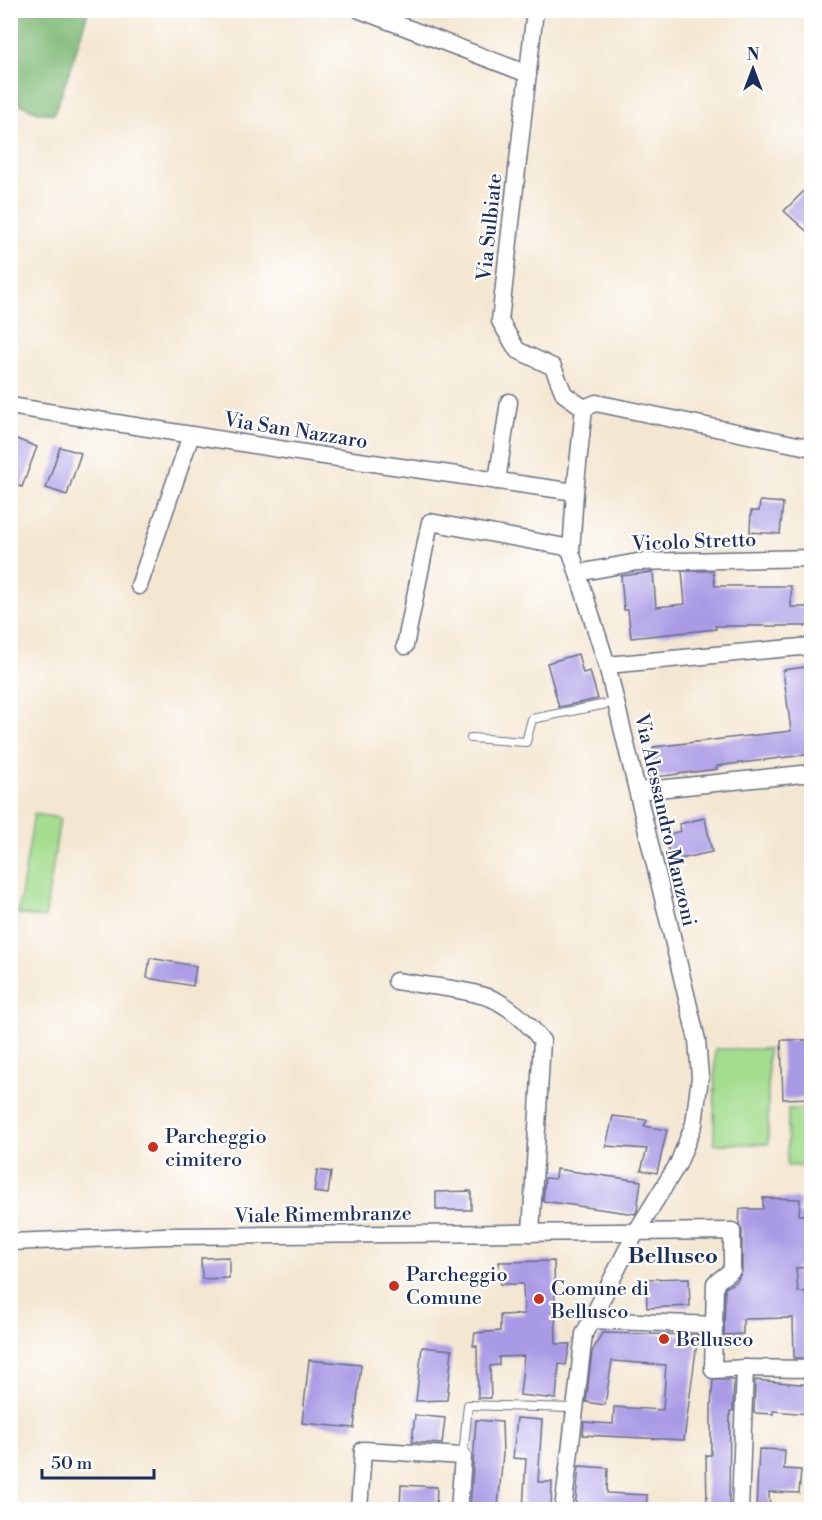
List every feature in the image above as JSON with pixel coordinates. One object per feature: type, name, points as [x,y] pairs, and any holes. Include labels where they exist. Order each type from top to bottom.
[{"type":"street","points":[[360,10],[528,74]]},
{"type":"street","name":"Via Sulbiate","points":[[535,10],[500,321],[517,350],[553,367],[564,394],[584,408]]},
{"type":"street","points":[[497,481],[509,402]]},
{"type":"street","points":[[584,408],[596,403],[812,448]]},
{"type":"street","name":"Via San Nazzaro","points":[[10,406],[575,492]]},
{"type":"street","name":"Via Alessandro Manzoni","points":[[563,1509],[574,1408],[587,1327],[636,1232],[678,1164],[694,1124],[700,1077],[697,1040],[608,665],[571,548],[584,408]]},
{"type":"street","points":[[139,586],[191,435]]},
{"type":"street","points":[[405,646],[430,522],[571,548]]},
{"type":"street","name":"Vicolo Stretto","points":[[578,573],[637,562],[812,558]]},
{"type":"street","points":[[608,665],[812,646]]},
{"type":"street","points":[[638,791],[812,773]]},
{"type":"street","points":[[396,981],[496,1000],[529,1024],[542,1041],[531,1233]]},
{"type":"street","name":"Viale Rimembranze","points":[[10,1242],[164,1236],[732,1231],[732,1270],[715,1283],[714,1325]]},
{"type":"street","points":[[587,1327],[714,1325],[713,1370],[812,1369]]},
{"type":"street","points":[[740,1509],[745,1368]]},
{"type":"street","points":[[358,1509],[363,1450],[463,1456],[459,1509]]},
{"type":"lane","points":[[471,738],[526,742],[532,719],[616,702]]},
{"type":"lane","points":[[463,1456],[468,1405],[574,1408]]},
{"type":"green space","points":[[10,11],[88,11],[54,114],[38,112],[11,100]]},
{"type":"green space","points":[[34,814],[60,818],[45,918],[18,914]]},
{"type":"green space","points":[[715,1049],[768,1049],[768,1144],[714,1144]]},
{"type":"green space","points":[[788,1109],[811,1109],[811,1166],[787,1166]]},
{"type":"building","points":[[812,183],[812,236],[784,211]]},
{"type":"building","points":[[14,438],[37,447],[22,487],[10,483],[10,447]]},
{"type":"building","points":[[60,447],[81,453],[67,495],[46,488]]},
{"type":"building","points":[[760,501],[783,503],[780,534],[750,532],[751,511],[759,511]]},
{"type":"building","points":[[682,571],[713,571],[715,586],[791,586],[791,607],[812,607],[812,626],[715,626],[716,629],[631,638],[628,610],[624,610],[621,576],[653,572],[656,607],[685,604]]},
{"type":"building","points":[[578,654],[583,673],[590,671],[598,699],[559,707],[547,663]]},
{"type":"building","points":[[812,666],[812,754],[717,766],[717,769],[656,777],[653,747],[791,731],[783,670]]},
{"type":"building","points":[[705,818],[712,852],[671,861],[665,835],[681,831],[679,824]]},
{"type":"building","points":[[150,958],[196,966],[193,986],[147,978]]},
{"type":"building","points":[[781,1040],[812,1040],[812,1098],[783,1099]]},
{"type":"building","points":[[613,1116],[647,1120],[644,1126],[667,1130],[657,1173],[641,1170],[647,1149],[606,1146]]},
{"type":"building","points":[[556,1169],[641,1181],[637,1211],[635,1214],[543,1201],[545,1178],[555,1179]]},
{"type":"building","points":[[317,1170],[331,1172],[328,1194],[314,1192]]},
{"type":"building","points":[[471,1191],[471,1210],[436,1210],[436,1192]]},
{"type":"building","points":[[763,1198],[800,1199],[799,1215],[812,1215],[812,1267],[796,1268],[798,1292],[812,1292],[812,1358],[794,1358],[793,1318],[743,1319],[743,1334],[724,1335],[725,1288],[737,1281],[742,1271],[740,1209],[763,1209]]},
{"type":"building","points":[[229,1257],[229,1278],[202,1279],[201,1258]]},
{"type":"building","points":[[554,1261],[556,1344],[570,1344],[566,1365],[559,1364],[556,1399],[520,1395],[524,1356],[499,1357],[499,1365],[490,1366],[491,1398],[478,1398],[477,1346],[473,1346],[475,1333],[500,1331],[500,1315],[524,1314],[523,1284],[500,1284],[499,1262]]},
{"type":"building","points":[[689,1278],[690,1306],[647,1308],[646,1279]]},
{"type":"building","points":[[602,1333],[698,1335],[684,1440],[583,1435],[584,1422],[613,1424],[614,1407],[663,1410],[666,1365],[612,1361],[605,1405],[586,1402],[592,1352]]},
{"type":"building","points":[[422,1347],[452,1350],[447,1400],[416,1401]]},
{"type":"building","points":[[309,1360],[361,1365],[354,1428],[302,1423]]},
{"type":"building","points":[[713,1380],[734,1380],[733,1411],[730,1411],[729,1509],[713,1509],[715,1504],[707,1503],[706,1455],[711,1455]]},
{"type":"building","points":[[755,1380],[811,1385],[809,1414],[773,1411],[773,1414],[754,1413]]},
{"type":"building","points":[[415,1415],[445,1418],[442,1444],[412,1442]]},
{"type":"building","points":[[517,1418],[542,1420],[538,1482],[552,1482],[551,1509],[523,1509],[526,1459],[513,1458]]},
{"type":"building","points":[[476,1420],[502,1422],[503,1453],[498,1507],[493,1507],[493,1509],[470,1509]]},
{"type":"building","points":[[759,1449],[785,1450],[784,1469],[801,1470],[799,1493],[769,1492],[770,1509],[756,1509]]},
{"type":"building","points":[[579,1466],[608,1468],[607,1493],[647,1495],[646,1509],[575,1508]]},
{"type":"building","points":[[401,1485],[437,1487],[436,1509],[400,1507]]},
{"type":"place","name":"Parcheggio cimitero","points":[[153,1147]]},
{"type":"place","name":"Parcheggio Comune","points":[[394,1286]]},
{"type":"place","name":"Comune di Bellusco","points":[[539,1299]]},
{"type":"place","name":"Bellusco","points":[[664,1339]]},
{"type":"district","name":"Bellusco","points":[[673,1255]]}]
